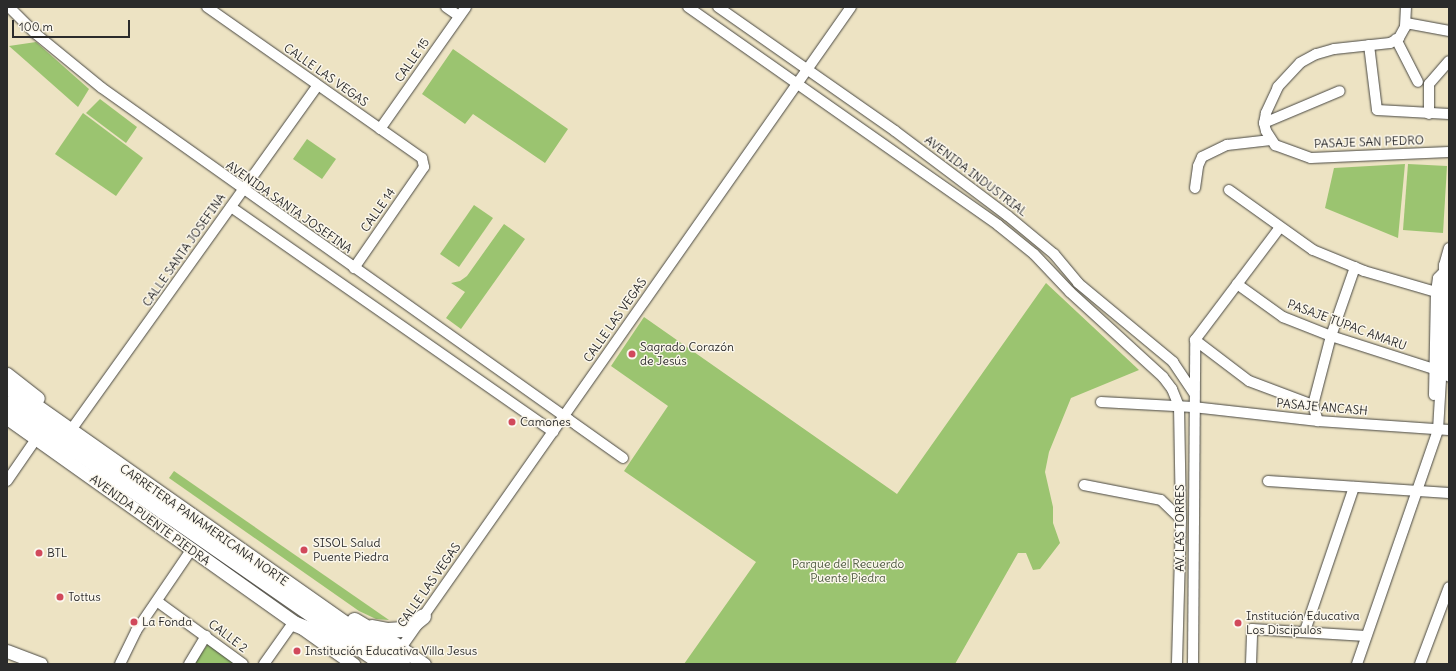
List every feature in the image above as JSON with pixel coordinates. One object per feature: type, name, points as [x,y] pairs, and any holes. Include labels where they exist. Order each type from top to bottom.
[{"type":"highway","name":"CARRETERA PANAMERICANA NORTE","points":[[7,386],[402,664]]},
{"type":"highway","points":[[38,398],[67,427]]},
{"type":"highway","name":"CARRETERA PANAMERICANA NORTE","points":[[7,403],[383,664]]},
{"type":"highway","points":[[276,576],[362,624],[401,648]]},
{"type":"highway","points":[[362,624],[395,630],[412,625],[423,616]]},
{"type":"highway","points":[[293,623],[359,647]]},
{"type":"main road","points":[[7,374],[38,398]]},
{"type":"main road","name":"AVENIDA PUENTE PIEDRA","points":[[7,418],[293,623],[353,664]]},
{"type":"main road","points":[[401,648],[424,664]]},
{"type":"main road","points":[[7,651],[40,664]]},
{"type":"street","name":"AVENIDA SANTA JOSEFINA","points":[[9,7],[36,34],[102,88],[243,190],[623,458]]},
{"type":"street","name":"CALLE LAS VEGAS","points":[[207,7],[422,158],[424,167]]},
{"type":"street","points":[[446,7],[459,16]]},
{"type":"street","name":"CALLE 15","points":[[380,129],[466,7]]},
{"type":"street","points":[[688,7],[998,225],[1034,254],[1070,292],[1163,377],[1177,397],[1179,406]]},
{"type":"street","name":"AVENIDA INDUSTRIAL","points":[[718,7],[807,71],[895,131],[1014,220],[1054,254],[1078,282],[1173,362],[1194,393]]},
{"type":"street","name":"CALLE LAS VEGAS","points":[[401,648],[851,7]]},
{"type":"street","points":[[1195,188],[1198,166],[1202,157],[1226,145],[1271,140],[1264,123],[1278,87],[1300,63],[1316,54],[1334,49],[1390,43],[1396,39],[1406,23],[1406,7]]},
{"type":"street","points":[[1406,23],[1449,31]]},
{"type":"street","points":[[1396,39],[1418,82]]},
{"type":"street","points":[[1369,46],[1377,110],[1449,114]]},
{"type":"street","points":[[1429,114],[1430,84],[1449,61]]},
{"type":"street","name":"CALLE SANTA JOSEFINA","points":[[67,427],[231,207],[318,85]]},
{"type":"street","points":[[1264,123],[1340,91]]},
{"type":"street","name":"PASAJE SAN PEDRO","points":[[1271,140],[1285,151],[1311,158],[1449,152]]},
{"type":"street","name":"CALLE 14","points":[[354,268],[424,167]]},
{"type":"street","points":[[1229,190],[1313,250],[1355,267],[1443,291]]},
{"type":"street","points":[[231,207],[553,432]]},
{"type":"street","points":[[1280,227],[1195,340],[1249,381],[1313,405]]},
{"type":"street","points":[[1449,248],[1444,272],[1438,278],[1443,291],[1445,341],[1449,377]]},
{"type":"street","points":[[1318,421],[1313,405],[1331,336],[1355,267]]},
{"type":"street","name":"PASAJE TUPAC AMARU","points":[[1237,284],[1283,317],[1331,336],[1434,369]]},
{"type":"street","points":[[1438,430],[1434,410],[1434,369],[1443,291]]},
{"type":"street","name":"AV. LAS TORRES","points":[[1193,664],[1193,407],[1195,340]]},
{"type":"street","points":[[1357,664],[1438,430],[1445,341]]},
{"type":"street","name":"PASAJE ANCASH","points":[[1101,402],[1193,407],[1318,421],[1449,430]]},
{"type":"street","name":"AV. LAS TORRES","points":[[1177,664],[1181,519],[1179,406]]},
{"type":"street","points":[[7,481],[36,440]]},
{"type":"street","points":[[1268,481],[1449,493]]},
{"type":"street","points":[[1084,485],[1161,500],[1181,519]]},
{"type":"street","points":[[1305,631],[1354,487]]},
{"type":"street","points":[[120,664],[136,631],[158,602],[191,550]]},
{"type":"street","points":[[1420,664],[1448,593]]},
{"type":"street","name":"CALLE 2","points":[[158,602],[243,664]]},
{"type":"street","points":[[264,664],[293,623]]},
{"type":"street","points":[[1251,664],[1252,629],[1305,631],[1366,636]]},
{"type":"street","points":[[189,664],[206,636]]},
{"type":"green space","points":[[36,42],[89,89],[78,107],[9,46]]},
{"type":"green space","points":[[453,49],[568,129],[545,163],[473,114],[465,124],[422,94]]},
{"type":"green space","points":[[100,99],[137,127],[126,143],[86,113]]},
{"type":"green space","points":[[83,113],[143,158],[116,196],[55,154]]},
{"type":"green space","points":[[307,139],[336,159],[322,179],[293,159]]},
{"type":"green space","points":[[1405,164],[1398,238],[1325,208],[1334,168]]},
{"type":"green space","points":[[1408,164],[1447,166],[1443,233],[1403,230]]},
{"type":"green space","points":[[474,205],[493,218],[459,267],[440,254]]},
{"type":"green space","points":[[504,224],[525,239],[461,329],[446,318],[465,292],[451,283],[460,281],[467,276]]},
{"type":"green space","name":"Parque del Recuerdo Puente Piedra","points":[[1046,283],[1139,370],[1071,398],[1049,452],[1045,472],[1053,507],[1053,523],[1060,543],[1040,569],[1033,570],[1026,553],[1018,553],[955,664],[684,664],[756,562],[624,471],[668,406],[611,366],[644,317],[897,494]]},
{"type":"green space","points":[[174,471],[389,620],[376,619],[359,611],[169,478]]},
{"type":"green space","points":[[208,644],[236,664],[194,664]]},
{"type":"place","name":"Sagrado Corazón de Jesús","points":[[632,354]]},
{"type":"place","name":"Camones","points":[[512,422]]},
{"type":"place","name":"SISOL Salud Puente Piedra","points":[[304,550]]},
{"type":"place","name":"BTL","points":[[39,553]]},
{"type":"place","name":"Tottus","points":[[60,597]]},
{"type":"place","name":"La Fonda","points":[[134,622]]},
{"type":"place","name":"Institución Educativa Los Discipulos","points":[[1238,623]]},
{"type":"place","name":"Institución Educativa Villa Jesus","points":[[297,651]]}]
